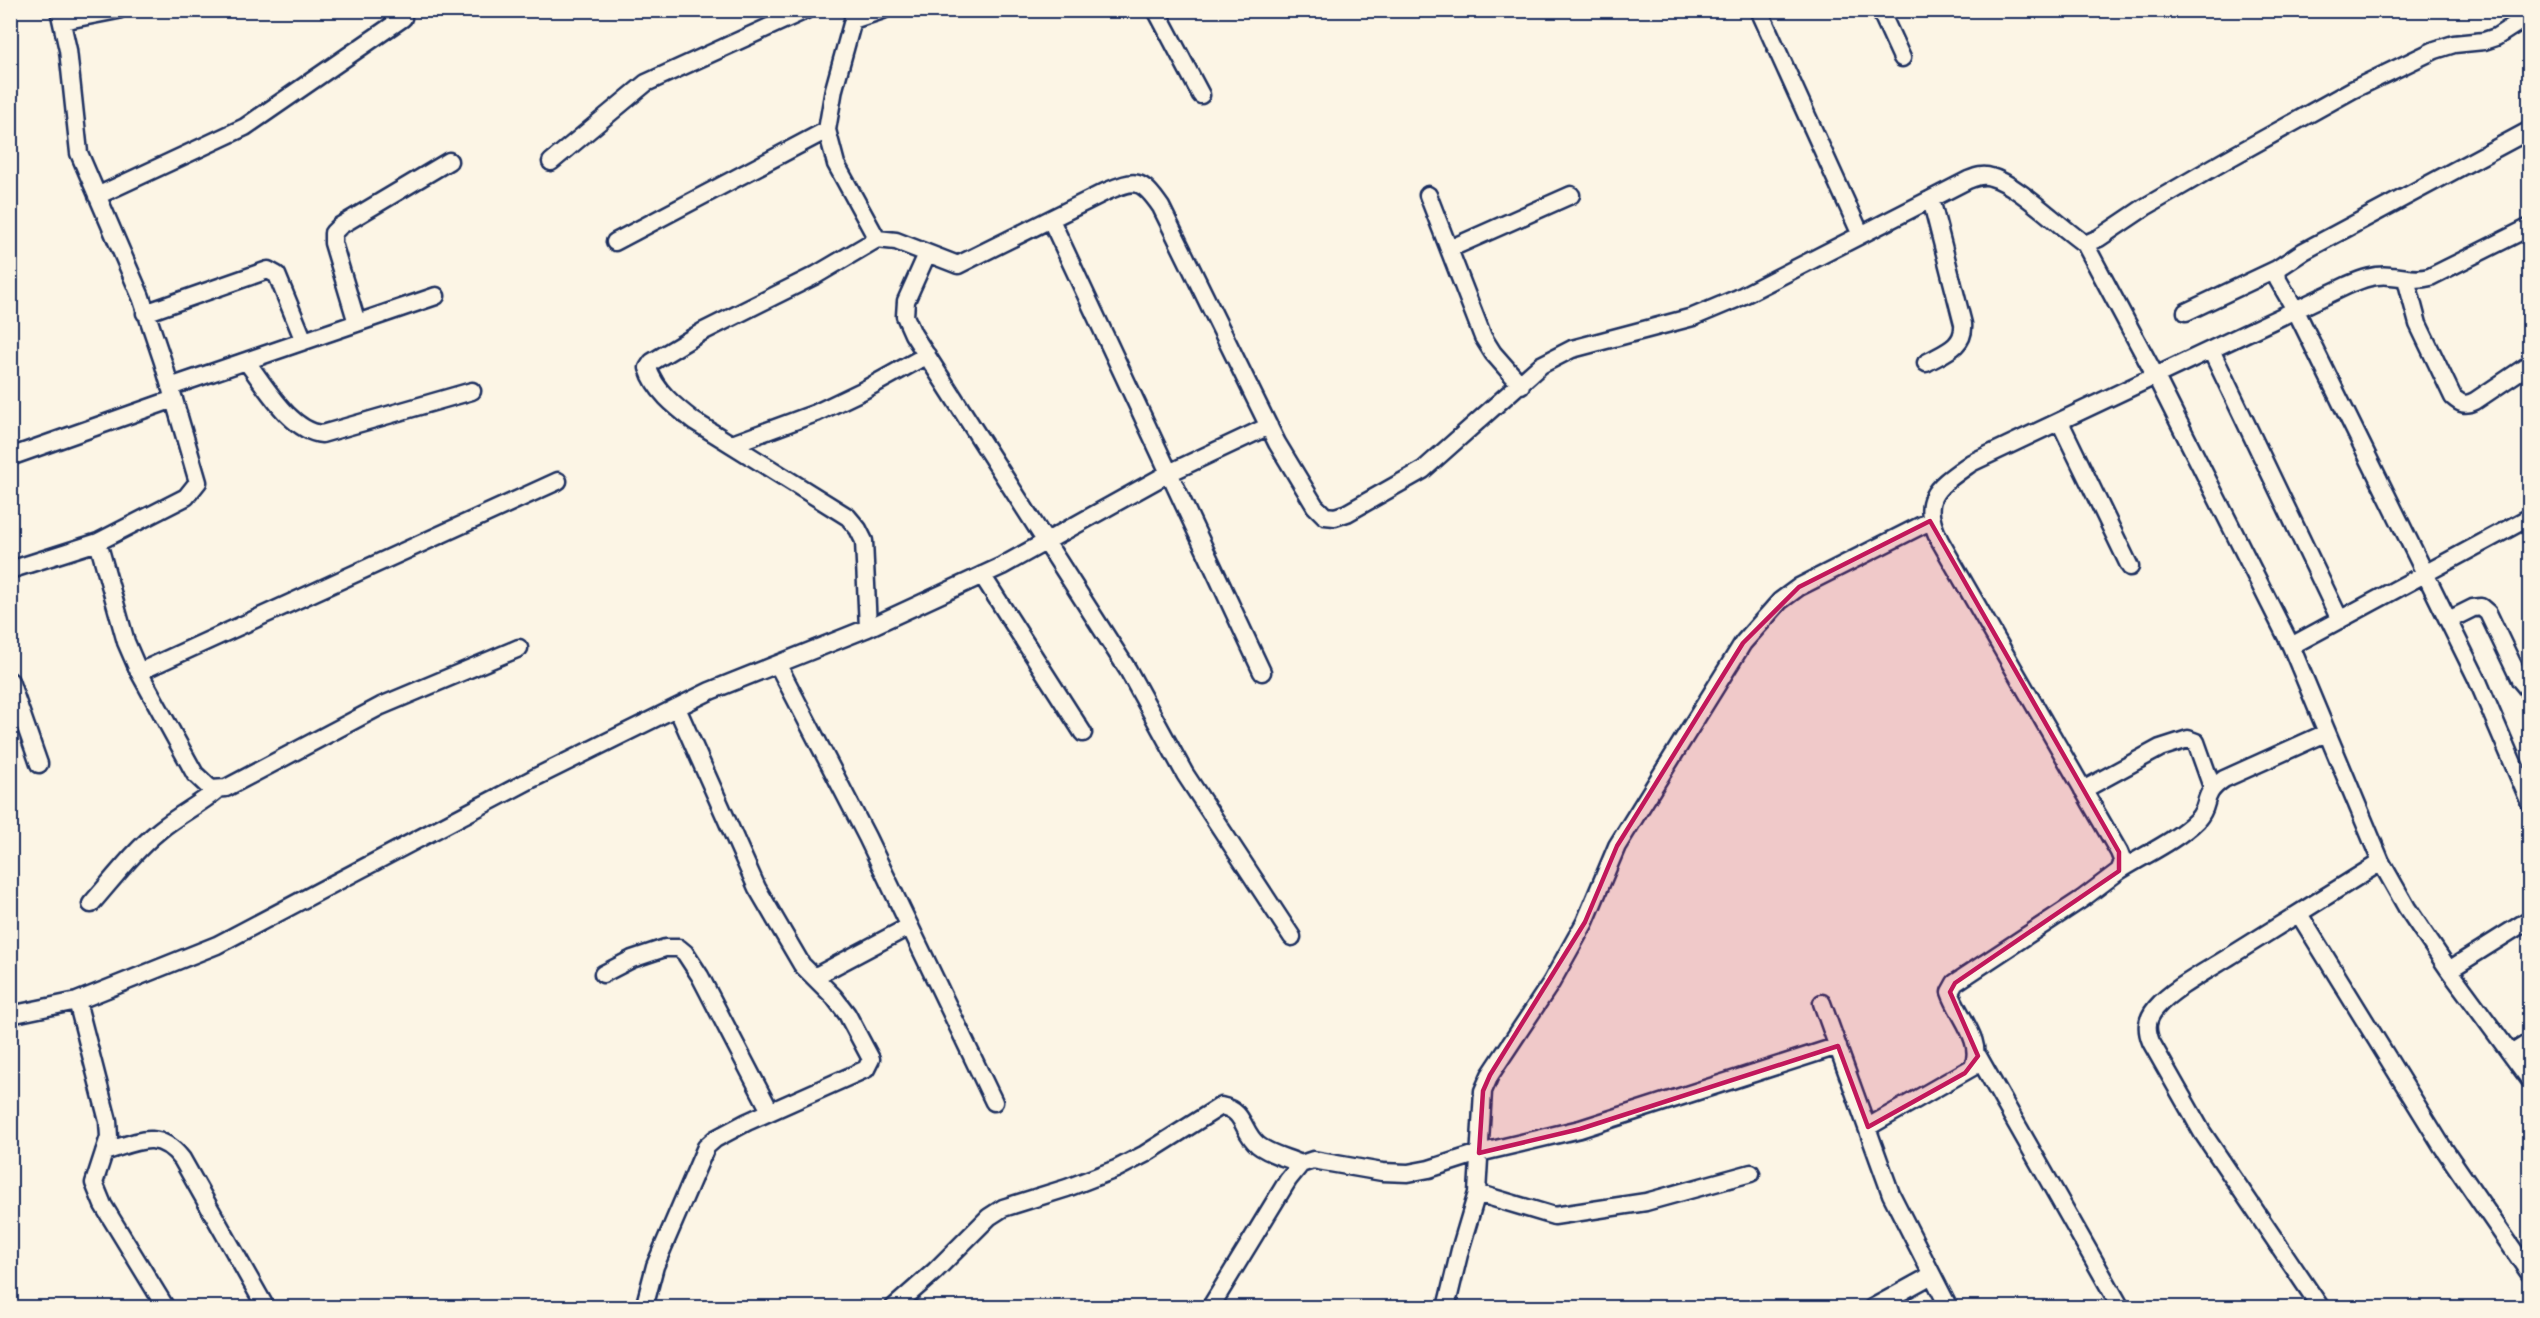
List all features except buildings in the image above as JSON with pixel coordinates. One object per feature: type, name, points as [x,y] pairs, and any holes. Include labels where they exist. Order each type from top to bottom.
[{"type":"street","points":[[10,570],[98,542],[186,497],[194,490],[198,482],[141,297],[79,153],[61,16],[118,10]]},
{"type":"street","points":[[551,162],[646,83],[806,10]]},
{"type":"street","points":[[877,239],[836,164],[827,130],[834,89],[853,15],[883,10]]},
{"type":"street","points":[[1156,10],[1201,95]]},
{"type":"street","points":[[1759,10],[1861,236]]},
{"type":"street","points":[[1880,10],[1902,58]]},
{"type":"street","points":[[2085,244],[2099,238],[2145,207],[2226,160],[2352,90],[2435,50],[2454,44],[2484,41],[2496,37],[2529,12]]},
{"type":"street","points":[[97,196],[244,127],[402,18]]},
{"type":"street","points":[[615,242],[827,130]]},
{"type":"street","points":[[2186,312],[2277,269],[2314,245],[2529,130]]},
{"type":"street","points":[[357,323],[333,243],[333,233],[340,226],[449,161]]},
{"type":"street","points":[[868,628],[864,541],[848,517],[694,421],[675,406],[648,368],[652,362],[702,332],[816,275],[877,239],[896,241],[958,265],[1128,182],[1140,184],[1150,191],[1161,207],[1269,426],[1315,506],[1325,516],[1335,517],[1347,513],[1423,470],[1542,365],[1558,354],[1693,316],[1736,299],[1931,199],[1980,176],[1992,177],[2012,188],[2085,244],[2156,376],[2291,646],[2381,862],[2449,970],[2529,1080]]},
{"type":"street","points":[[1428,195],[1483,337],[1500,362],[1521,384]]},
{"type":"street","points":[[1449,249],[1571,195]]},
{"type":"street","points":[[1926,363],[1959,344],[1964,336],[1963,324],[1931,199]]},
{"type":"street","points":[[1051,220],[1262,672]]},
{"type":"street","points":[[2119,872],[2123,862],[2119,852],[1930,521],[1929,509],[1934,494],[1948,480],[1971,464],[2348,285],[2373,276],[2417,280],[2430,277],[2529,227]]},
{"type":"street","points":[[927,254],[906,301],[905,316],[913,334],[1128,670],[1185,774],[1292,937]]},
{"type":"street","points":[[2277,269],[2278,280],[2449,620],[2529,803]]},
{"type":"street","points":[[145,313],[268,270],[278,275],[304,341]]},
{"type":"street","points":[[2406,279],[2418,324],[2453,397],[2460,403],[2468,405],[2529,364]]},
{"type":"street","points":[[10,458],[246,361],[436,296]]},
{"type":"street","points":[[2211,350],[2340,620]]},
{"type":"street","points":[[732,444],[816,413],[862,391],[927,355]]},
{"type":"street","points":[[246,361],[291,419],[313,433],[322,434],[472,391]]},
{"type":"street","points":[[2060,422],[2130,567]]},
{"type":"street","points":[[10,1015],[77,1000],[218,945],[534,778],[710,691],[868,628],[982,575],[1168,473],[1269,426]]},
{"type":"street","points":[[139,672],[558,481]]},
{"type":"street","points":[[2291,646],[2529,517]]},
{"type":"street","points":[[1446,1308],[1477,1193],[1483,1091],[1490,1075],[1551,983],[1585,922],[1617,846],[1743,643],[1780,601],[1799,586],[1930,521]]},
{"type":"street","points":[[98,542],[126,642],[139,672],[195,774],[206,786],[217,790]]},
{"type":"street","points":[[982,575],[1083,733]]},
{"type":"street","points":[[2449,620],[2473,608],[2481,607],[2488,613],[2520,680],[2529,692]]},
{"type":"street","points":[[91,904],[138,850],[159,830],[199,805],[217,790],[226,788],[381,706],[519,648]]},
{"type":"street","points":[[778,665],[867,837],[994,1102]]},
{"type":"street","points":[[10,681],[39,764]]},
{"type":"street","points":[[644,1308],[655,1266],[706,1147],[715,1139],[770,1112],[866,1069],[871,1059],[847,1014],[802,965],[757,888],[677,708]]},
{"type":"street","points":[[2121,1308],[1978,1056],[1976,1045],[1950,992],[1955,983],[2199,818],[2205,807],[2205,796],[2223,779],[2326,733]]},
{"type":"street","points":[[2083,790],[2160,748],[2188,739],[2196,742],[2212,787]]},
{"type":"street","points":[[2320,1308],[2202,1132],[2151,1042],[2147,1030],[2148,1021],[2155,1008],[2206,971],[2381,862]]},
{"type":"street","points":[[2299,914],[2442,1146],[2529,1274]]},
{"type":"street","points":[[2449,970],[2529,919]]},
{"type":"street","points":[[814,977],[910,926]]},
{"type":"street","points":[[603,974],[632,959],[665,948],[679,948],[697,969],[770,1112]]},
{"type":"street","points":[[77,1000],[108,1121],[109,1137],[94,1183],[103,1205],[166,1308]]},
{"type":"street","points":[[1822,1003],[1891,1194],[1949,1308]]},
{"type":"street","points":[[2511,1054],[2529,1042]]},
{"type":"street","points":[[1210,1308],[1288,1180],[1301,1164],[1313,1160],[1382,1172],[1408,1173],[1580,1129],[1838,1046]]},
{"type":"street","points":[[1868,1127],[1965,1073],[1973,1067],[1978,1056]]},
{"type":"street","points":[[893,1308],[935,1271],[989,1217],[1003,1208],[1067,1188],[1116,1169],[1145,1154],[1221,1106],[1231,1108],[1240,1116],[1250,1137],[1259,1146],[1301,1164]]},
{"type":"street","points":[[104,1152],[141,1140],[158,1139],[172,1146],[182,1159],[266,1308]]},
{"type":"street","points":[[1477,1193],[1554,1216],[1646,1202],[1751,1173]]},
{"type":"street","points":[[1872,1308],[1932,1275]]},
{"type":"highlighted area","points":[[1930,521],[2119,852],[2119,871],[1955,983],[1950,992],[1978,1056],[1965,1073],[1868,1127],[1838,1046],[1580,1129],[1479,1153],[1483,1091],[1490,1075],[1585,922],[1617,846],[1743,643],[1799,587]]}]
